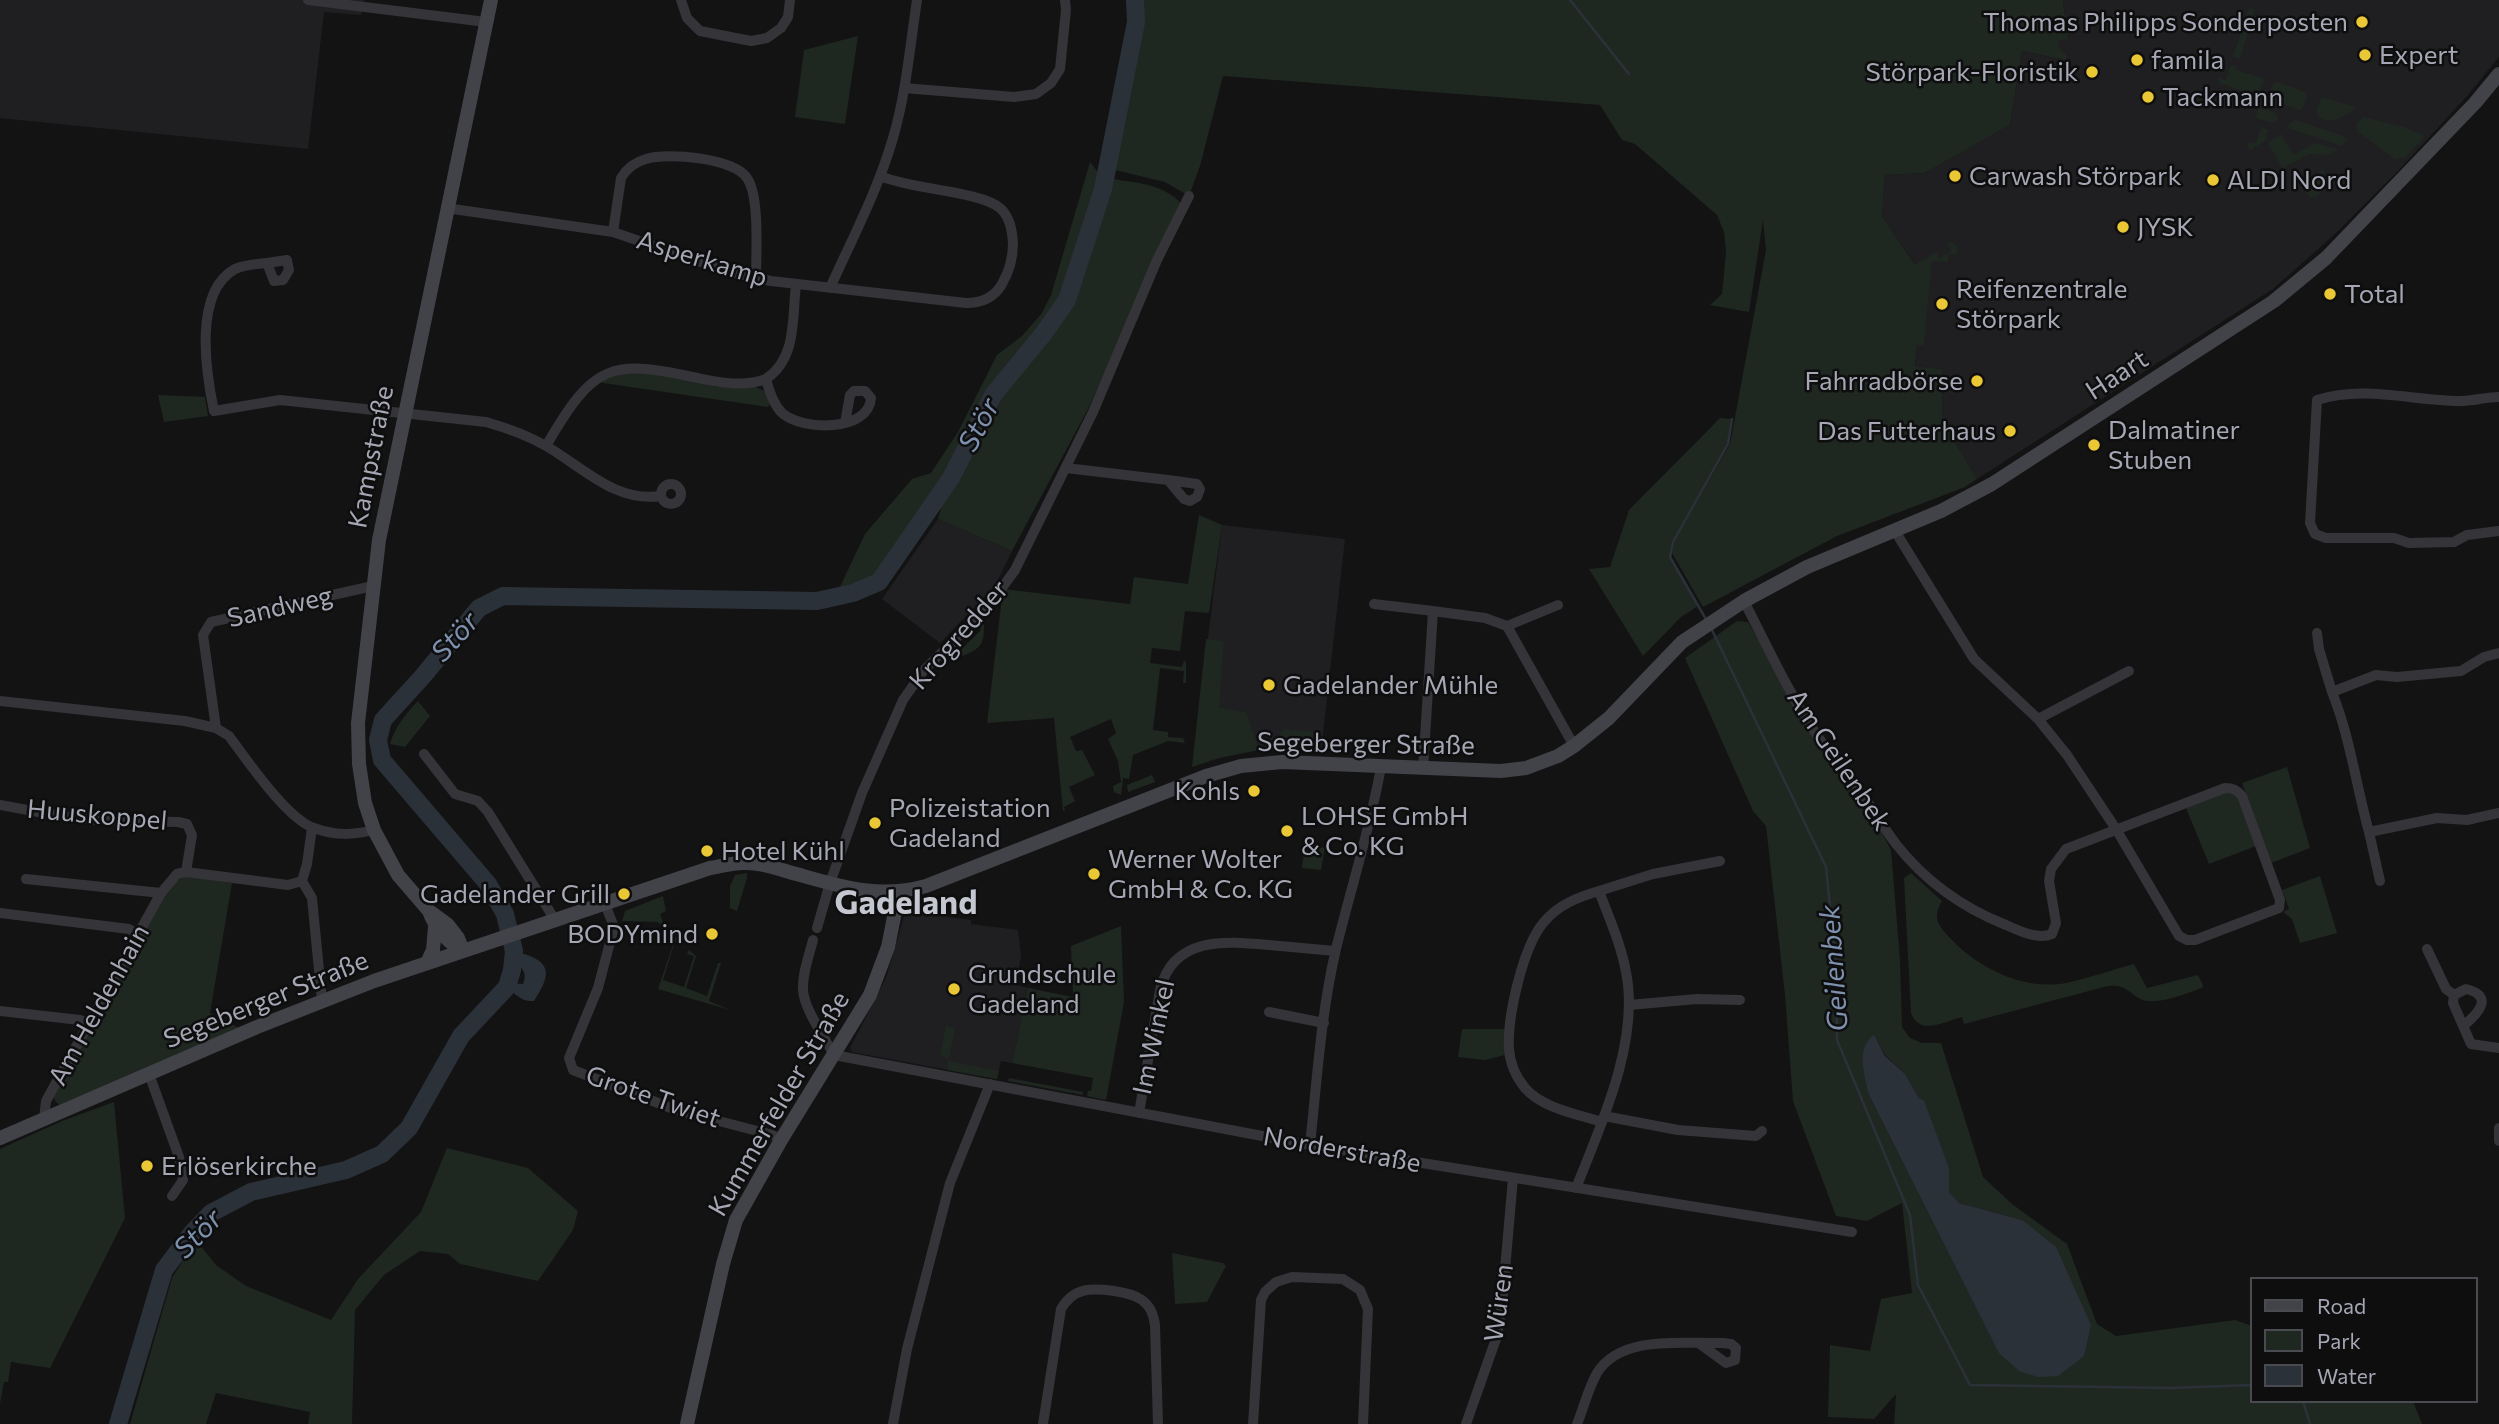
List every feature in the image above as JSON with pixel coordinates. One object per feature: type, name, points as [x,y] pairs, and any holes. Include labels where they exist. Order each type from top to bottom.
[{"type":"main road","name":"Kampstraße","points":[[463,951],[458,938],[448,925],[429,911],[398,875],[374,830],[365,803],[359,764],[358,723],[379,540],[491,0]]},
{"type":"main road","name":"Haart","points":[[1704,627],[1744,601],[1820,562],[1895,531],[1992,484],[2282,296],[2326,258],[2405,178],[2499,74]]},
{"type":"main road","name":"Segeberger Straße","points":[[0,1138],[322,1002],[427,963],[710,868],[732,863],[761,864],[830,883],[877,892],[899,892],[926,886],[1222,771],[1282,762],[1481,772],[1515,770],[1543,762],[1574,746],[1609,718],[1668,655],[1704,627]]},
{"type":"main road","name":"Kummerfelder Straße","points":[[687,1424],[730,1237],[744,1203],[877,980],[891,939],[899,892]]},
{"type":"main road","name":"Kampstraße","points":[[429,911],[435,927],[463,951]]},
{"type":"main road","points":[[427,963],[433,950],[435,927]]},
{"type":"street","points":[[308,0],[486,22]]},
{"type":"street","points":[[681,0],[687,18],[700,31],[751,41],[767,38],[781,28],[788,17],[790,0]]},
{"type":"street","points":[[831,288],[880,176],[894,135],[917,0]]},
{"type":"street","points":[[904,88],[1014,97],[1035,94],[1051,83],[1060,69],[1065,0]]},
{"type":"street","points":[[613,232],[621,178],[636,162],[654,156],[673,156],[732,166],[748,178],[754,192],[756,278]]},
{"type":"street","name":"Asperkamp","points":[[446,208],[613,232],[730,272],[756,278],[972,303],[992,296],[1006,278],[1013,239],[1007,217],[998,206],[985,200],[896,182],[880,176]]},
{"type":"street","name":"Krogredder","points":[[817,928],[830,883],[877,755],[911,685],[1003,589],[1093,412],[1157,260],[1189,196]]},
{"type":"street","points":[[267,263],[236,268],[220,281],[214,295],[206,338],[207,379],[214,411],[280,400],[486,422],[511,429],[546,446],[599,482],[619,491],[641,497],[661,496]]},
{"type":"street","points":[[546,446],[583,391],[598,376],[611,370],[626,367],[665,370],[718,382],[745,384],[765,379],[785,361],[790,345],[796,284]]},
{"type":"street","points":[[765,379],[777,406],[791,419],[823,426],[845,423]]},
{"type":"street","points":[[2499,397],[2462,401],[2363,392],[2314,397],[2310,523],[2315,534],[2326,538],[2394,538],[2409,543],[2454,542],[2467,534],[2499,531]]},
{"type":"street","points":[[1066,468],[1168,480]]},
{"type":"street","points":[[1895,531],[1974,659],[2038,719],[2067,755],[2182,939],[2195,940],[2280,906],[2242,796],[2235,789],[2225,788],[2116,830]]},
{"type":"street","name":"Sandweg","points":[[216,728],[203,635],[211,622],[373,586]]},
{"type":"street","name":"Am Geilenbek","points":[[1744,601],[1820,740],[1855,783],[1896,843],[1916,866],[1962,904],[2009,927],[2042,936],[2052,934],[2056,923],[2049,881],[2054,862],[2066,849],[2116,830]]},
{"type":"street","points":[[1374,604],[1485,618],[1507,626],[1574,746]]},
{"type":"street","points":[[1507,626],[1558,605]]},
{"type":"street","points":[[1423,769],[1433,611]]},
{"type":"street","points":[[2317,633],[2319,649],[2352,756],[2380,881]]},
{"type":"street","points":[[2332,692],[2376,675],[2397,677],[2461,671],[2484,657],[2499,653]]},
{"type":"street","points":[[2038,719],[2129,671]]},
{"type":"street","points":[[0,701],[185,721],[216,728],[229,736],[291,812],[312,828],[352,835],[374,830]]},
{"type":"street","points":[[424,754],[455,794],[478,801],[488,812],[555,920]]},
{"type":"street","points":[[1310,1145],[1335,951],[1374,808],[1381,767]]},
{"type":"street","name":"Huuskoppel","points":[[0,805],[60,817],[187,824],[192,835],[186,872]]},
{"type":"street","points":[[2370,832],[2437,818],[2467,820],[2499,813]]},
{"type":"street","points":[[312,828],[302,881],[312,898],[322,1002]]},
{"type":"street","points":[[1720,861],[1663,871],[1577,898],[1545,920],[1530,942],[1525,956],[1509,1039],[1514,1069],[1529,1092],[1545,1103],[1603,1119],[1700,1133],[1756,1136],[1762,1132]]},
{"type":"street","points":[[186,872],[288,885],[302,881]]},
{"type":"street","name":"Am Heldenhain","points":[[44,1119],[46,1101],[161,893],[177,874],[186,872]]},
{"type":"street","name":"Am Heldenhain","points":[[26,879],[161,893]]},
{"type":"street","points":[[1576,1188],[1603,1119],[1623,1046],[1629,1005],[1626,972],[1599,891]]},
{"type":"street","name":"Grote Twiet","points":[[605,904],[614,928],[598,988],[569,1058],[573,1070],[676,1110],[773,1135],[781,1140]]},
{"type":"street","points":[[0,914],[129,929],[138,934]]},
{"type":"street","points":[[813,940],[803,980],[803,992],[806,1003],[834,1055]]},
{"type":"street","name":"Im Winkel","points":[[1139,1113],[1160,990],[1166,973],[1175,962],[1196,948],[1225,942],[1335,951]]},
{"type":"street","points":[[2427,949],[2446,989],[2454,995]]},
{"type":"street","points":[[2463,1026],[2478,1014],[2482,1007],[2482,999],[2476,992],[2466,989],[2454,995],[2452,1003],[2471,1044],[2499,1048]]},
{"type":"street","points":[[1629,1005],[1697,999],[1740,1000]]},
{"type":"street","points":[[0,1011],[89,1023]]},
{"type":"street","points":[[1269,1012],[1324,1023]]},
{"type":"street","name":"Norderstraße","points":[[834,1055],[1310,1145],[1852,1232]]},
{"type":"street","points":[[149,1074],[181,1169],[183,1180],[172,1196]]},
{"type":"street","points":[[893,1424],[906,1349],[950,1183],[990,1084]]},
{"type":"street","points":[[2499,1128],[2499,1141]]},
{"type":"street","name":"Würen","points":[[1466,1424],[1497,1336],[1513,1178]]},
{"type":"street","points":[[1253,1424],[1261,1300],[1276,1282],[1292,1277],[1343,1279],[1355,1285],[1364,1295],[1368,1316],[1363,1424]]},
{"type":"street","points":[[1043,1424],[1061,1309],[1078,1292],[1093,1289],[1135,1295],[1146,1302],[1153,1312],[1158,1424]]},
{"type":"street","points":[[1577,1424],[1597,1373],[1612,1357],[1636,1346],[1700,1344]]},
{"type":"shaded area","points":[[0,0],[364,0],[361,15],[324,12],[308,149],[0,118]]},
{"type":"shaded area","points":[[2063,0],[2499,0],[2499,57],[2399,170],[2335,234],[2273,289],[1977,479],[1954,440],[1952,431],[1943,431],[1942,369],[1915,366],[1924,278],[1882,216],[1885,175],[1925,173],[2010,125],[2022,51],[2055,58],[2059,39],[2068,39]]},
{"type":"shaded area","points":[[938,519],[1012,551],[995,586],[940,643],[882,599]]},
{"type":"shaded area","points":[[1222,525],[1345,539],[1321,751],[1264,749],[1233,754],[1192,767]]},
{"type":"shaded area","name":"Grundschule Gadeland","points":[[932,898],[940,913],[948,917],[971,920],[971,924],[1018,930],[1021,956],[1016,985],[1028,988],[1012,1063],[1001,1061],[997,1079],[852,1052],[850,1048],[886,978],[907,906]]},
{"type":"green space","points":[[1135,0],[2063,0],[2068,39],[2059,40],[2058,47],[2066,55],[2069,83],[2064,83],[2065,71],[2058,70],[2060,59],[2022,51],[2010,125],[1925,173],[1885,175],[1882,216],[1915,265],[1936,252],[1940,258],[1951,251],[1947,245],[1951,242],[1957,246],[1957,254],[1949,254],[1948,262],[1932,261],[1924,345],[1917,345],[1915,366],[1942,369],[1943,430],[1952,431],[1954,440],[1977,479],[1965,487],[1837,536],[1703,607],[1672,553],[1674,540],[1670,557],[1698,606],[1681,617],[1643,656],[1589,569],[1610,567],[1629,510],[1720,418],[1732,419],[1728,444],[1680,531],[1730,444],[1766,250],[1763,220],[1749,312],[1710,305],[1722,294],[1726,251],[1724,232],[1717,215],[1635,144],[1622,140],[1600,105],[1223,76],[1200,166],[1189,196],[1165,182],[1115,170],[1136,22]]},
{"type":"green space","points":[[2249,8],[2255,9],[2240,59],[2233,57]]},
{"type":"green space","points":[[858,36],[845,124],[795,117],[804,50]]},
{"type":"green space","points":[[2231,65],[2237,67],[2236,70],[2265,79],[2259,92],[2251,94],[2219,83],[2219,78],[2226,80]]},
{"type":"green space","points":[[2277,82],[2306,92],[2307,97],[2302,109],[2272,100],[2272,85]]},
{"type":"green space","points":[[2323,97],[2355,109],[2336,120],[2326,120],[2316,114]]},
{"type":"green space","points":[[2259,107],[2276,113],[2278,120],[2272,123],[2256,118]]},
{"type":"green space","points":[[2363,117],[2404,127],[2425,136],[2404,158],[2395,159],[2357,131],[2356,125]]},
{"type":"green space","points":[[2295,120],[2347,139],[2342,146],[2288,128]]},
{"type":"green space","points":[[2261,126],[2269,131],[2265,134],[2268,139],[2250,150],[2247,145],[2249,142],[2256,143]]},
{"type":"green space","points":[[2281,134],[2294,155],[2315,143],[2338,149],[2329,155],[2309,154],[2283,168],[2267,143]]},
{"type":"green space","points":[[1090,162],[1097,171],[1103,188],[1113,179],[1142,184],[1166,192],[1182,204],[1088,409],[1012,551],[938,519],[949,480],[879,582],[855,591],[838,591],[865,534],[912,479],[931,473],[958,432],[997,355],[1022,336],[1042,313],[1051,295]]},
{"type":"green space","points":[[2324,169],[2323,189],[2317,197],[2311,198],[2305,191],[2307,184]]},
{"type":"green space","points":[[626,372],[665,375],[717,387],[756,387],[764,391],[770,404],[768,407],[603,383],[601,380]]},
{"type":"green space","points":[[158,395],[205,397],[208,416],[164,422]]},
{"type":"green space","points":[[1199,515],[1222,525],[1209,613],[1185,611],[1180,651],[1152,648],[1150,663],[1182,667],[1184,660],[1186,663],[1186,683],[1183,683],[1184,671],[1160,668],[1153,730],[1168,732],[1168,737],[1183,738],[1185,743],[1168,741],[1133,755],[1129,779],[1123,778],[1121,795],[1114,792],[1113,786],[1121,782],[1118,761],[1108,739],[1116,733],[1111,719],[1070,737],[1076,751],[1082,750],[1095,775],[1069,787],[1075,801],[1064,807],[1063,811],[1054,718],[987,723],[1003,589],[1130,604],[1134,577],[1188,584]]},
{"type":"green space","points":[[980,621],[984,625],[983,640],[975,650],[941,659],[956,645],[961,650],[981,630],[976,624]]},
{"type":"green space","points":[[1737,621],[1748,622],[1813,736],[1876,822],[1891,850],[1900,960],[1902,1027],[1910,1038],[1922,1043],[1941,1043],[1983,1177],[2012,1204],[2067,1244],[2097,1324],[2116,1336],[2235,1320],[2250,1325],[2250,1403],[2414,1403],[2422,1424],[1894,1424],[1896,1394],[1874,1419],[1828,1417],[1830,1345],[1870,1351],[1881,1299],[1912,1293],[1902,1203],[1867,1221],[1836,1216],[1793,1101],[1785,995],[1766,826],[1753,811],[1685,658]],"holes":[[[1874,1036],[1886,1056],[1905,1074],[1919,1098],[1949,1168],[1949,1192],[1959,1203],[2022,1220],[2019,1371],[1999,1352],[1869,1095]]]},
{"type":"green space","points":[[1206,639],[1224,641],[1219,707],[1246,712],[1259,750],[1214,759],[1192,767]]},
{"type":"green space","points":[[418,701],[430,716],[405,747],[390,744],[398,726]]},
{"type":"green space","points":[[1284,729],[1317,732],[1315,751],[1268,749]]},
{"type":"green space","points":[[2287,767],[2310,848],[2271,863],[2242,783]]},
{"type":"green space","points":[[1152,775],[1155,782],[1128,792],[1127,785]]},
{"type":"green space","points":[[2226,792],[2234,793],[2238,799],[2256,846],[2209,864],[2186,808]]},
{"type":"green space","points":[[1305,844],[1325,848],[1321,870],[1302,868]]},
{"type":"green space","points":[[747,873],[737,911],[730,908],[730,886],[735,875]]},
{"type":"green space","points":[[1911,873],[1942,901],[1937,912],[1938,921],[1950,938],[1974,959],[2003,975],[2034,984],[2050,985],[2075,981],[2134,964],[2147,988],[2198,975],[2202,988],[2161,1001],[2148,1001],[2121,987],[2108,986],[1964,1024],[1962,1017],[1933,1026],[1920,1024],[1911,1013],[1904,878]]},
{"type":"green space","points":[[186,876],[232,883],[210,1013],[239,1028],[59,1105],[54,1099],[55,1089],[162,898],[175,882]]},
{"type":"green space","points":[[2320,876],[2337,933],[2300,943],[2292,919],[2283,912],[2289,909],[2282,890]]},
{"type":"green space","points":[[663,896],[666,911],[660,914],[666,930],[658,922],[622,921],[625,911]]},
{"type":"green space","points":[[1121,926],[1124,1002],[1106,1100],[1087,1096],[1088,1091],[1091,1091],[1093,1078],[1012,1063],[1028,988],[1073,997],[1071,946]]},
{"type":"green space","points":[[676,936],[681,943],[675,941],[663,980],[684,987],[694,956],[687,954],[689,950],[696,956],[686,988],[707,996],[718,963],[721,963],[709,1001],[730,1010],[658,989]]},
{"type":"green space","points":[[946,1026],[955,1028],[949,1058],[940,1056]]},
{"type":"green space","points":[[1462,1029],[1505,1029],[1505,1055],[1485,1060],[1458,1057]]},
{"type":"green space","points":[[948,1061],[999,1071],[997,1079],[947,1070]]},
{"type":"green space","points":[[1009,1078],[1083,1092],[1083,1095],[1008,1081]]},
{"type":"green space","points":[[114,1102],[125,1218],[50,1368],[11,1362],[8,1382],[4,1382],[0,1404],[0,1149],[62,1121]]},
{"type":"green space","points":[[447,1148],[528,1168],[578,1211],[573,1230],[538,1281],[460,1264],[448,1254],[420,1251],[384,1275],[355,1310],[352,1424],[308,1424],[310,1412],[216,1393],[206,1424],[130,1424],[172,1278],[196,1240],[216,1265],[246,1286],[331,1320],[358,1279],[421,1212]]},
{"type":"green space","points":[[1172,1253],[1223,1263],[1226,1266],[1207,1302],[1175,1304]]},
{"type":"water","points":[[514,951],[535,958],[545,968],[544,982],[534,1001],[523,999],[507,987],[508,983],[523,984],[525,977],[513,961]]},
{"type":"water","points":[[1874,1035],[1885,1056],[1905,1074],[1919,1098],[1924,1101],[1949,1168],[1949,1192],[1959,1203],[2022,1220],[2056,1247],[2091,1325],[2084,1356],[2058,1376],[2038,1377],[2019,1371],[1999,1353],[1869,1095],[1863,1055],[1868,1041]]},
{"type":"waterway","name":"Stör","points":[[118,1424],[164,1270],[192,1233],[211,1213],[251,1192],[346,1170],[382,1154],[409,1128],[461,1036],[507,987],[514,951],[505,914],[488,884],[382,760],[378,740],[383,720],[479,608],[503,596],[817,601],[853,593],[879,582],[951,478],[993,395],[1044,333],[1067,300],[1103,189],[1136,22],[1135,0]]},
{"type":"waterway","name":"Geilenbek","points":[[1570,0],[1629,74]]},
{"type":"waterway","name":"Geilenbek","points":[[1707,621],[1670,557],[1673,542],[1728,444],[1732,419]]},
{"type":"waterway","name":"Geilenbek","points":[[1712,630],[1826,867],[1836,965],[1837,1040],[1910,1215],[1918,1285],[1970,1385],[2170,1388],[2250,1385]]},
{"type":"waterway","name":"Geilenbek","points":[[2304,1403],[2310,1424]]},
{"type":"place","name":"Thomas Philipps Sonderposten","points":[[2362,22]]},
{"type":"place","name":"Expert","points":[[2365,55]]},
{"type":"place","name":"famila","points":[[2137,60]]},
{"type":"place","name":"Störpark-Floristik","points":[[2092,72]]},
{"type":"place","name":"Tackmann","points":[[2148,97]]},
{"type":"place","name":"Carwash Störpark","points":[[1955,176]]},
{"type":"place","name":"ALDI Nord","points":[[2213,180]]},
{"type":"place","name":"JYSK","points":[[2123,227]]},
{"type":"place","name":"Total","points":[[2330,294]]},
{"type":"place","name":"Reifenzentrale Störpark","points":[[1942,304]]},
{"type":"place","name":"Fahrradbörse","points":[[1977,381]]},
{"type":"place","name":"Das Futterhaus","points":[[2010,431]]},
{"type":"place","name":"Dalmatiner Stuben","points":[[2094,445]]},
{"type":"place","name":"Gadelander Mühle","points":[[1269,685]]},
{"type":"place","name":"Kohls","points":[[1254,791]]},
{"type":"place","name":"Polizeistation Gadeland","points":[[875,823]]},
{"type":"place","name":"LOHSE GmbH & Co. KG","points":[[1287,831]]},
{"type":"place","name":"Hotel Kühl","points":[[707,851]]},
{"type":"place","name":"Werner Wolter GmbH & Co. KG","points":[[1094,874]]},
{"type":"place","name":"Gadelander Grill","points":[[624,894]]},
{"type":"place","name":"BODYmind","points":[[712,934]]},
{"type":"place","name":"Grundschule Gadeland","points":[[954,989]]},
{"type":"place","name":"Erlöserkirche","points":[[147,1166]]},
{"type":"district","name":"Gadeland","points":[[906,903]]}]
